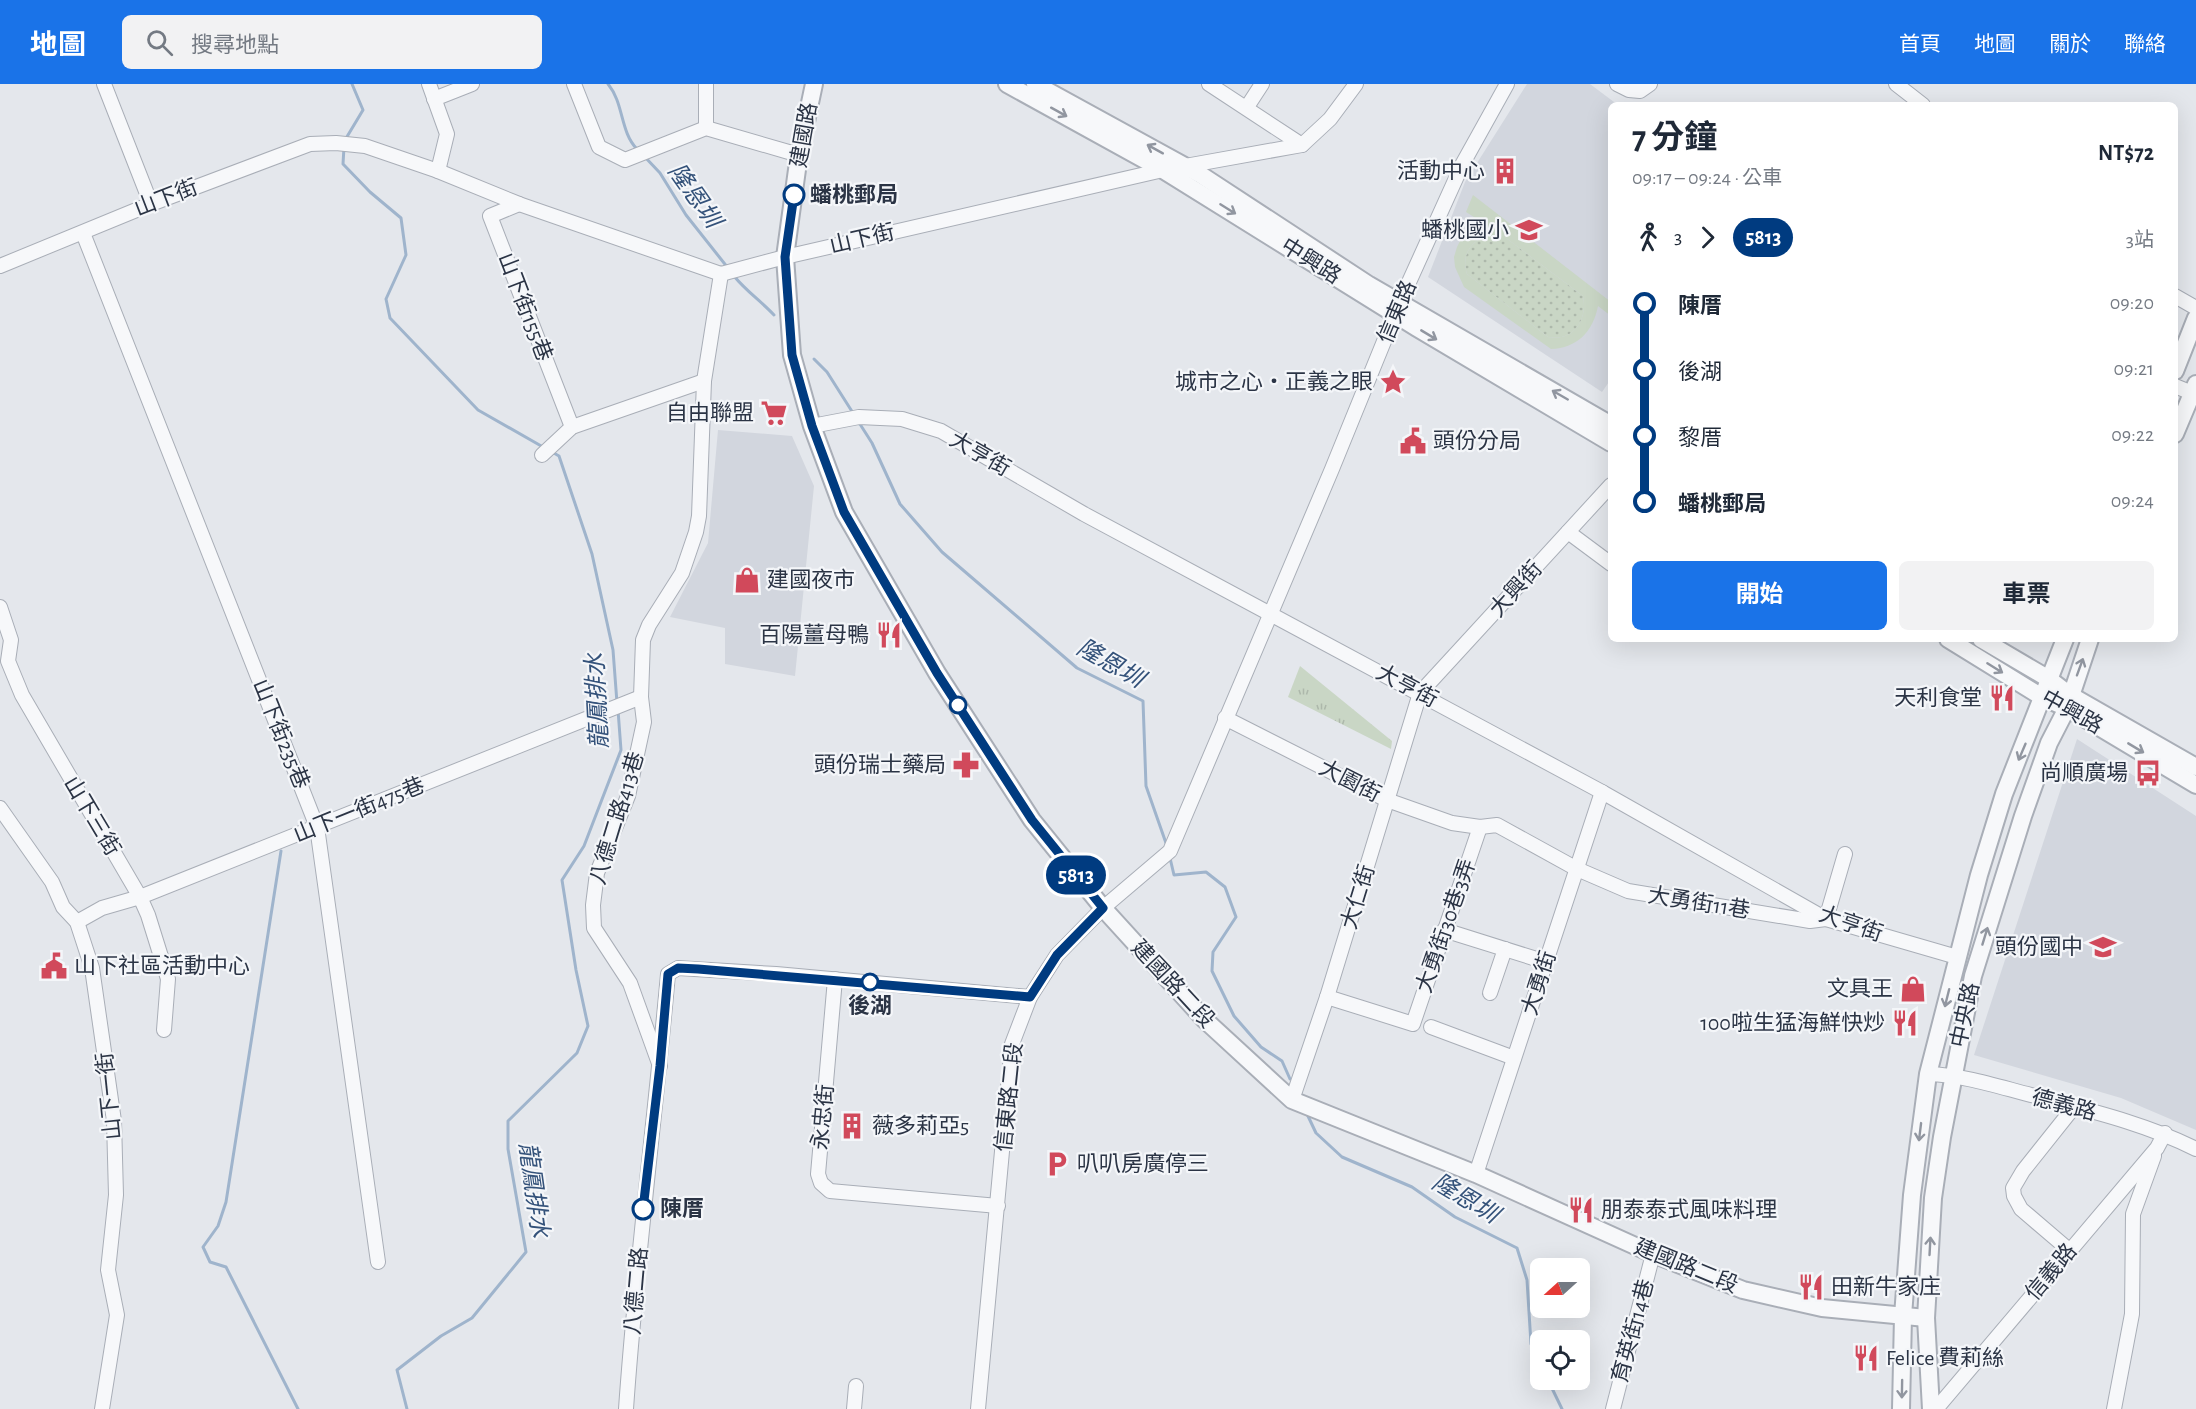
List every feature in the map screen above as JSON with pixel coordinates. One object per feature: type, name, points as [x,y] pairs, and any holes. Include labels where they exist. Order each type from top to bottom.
[{"type":"street","points":[[104,84],[151,204]]},
{"type":"street","points":[[429,84],[447,134],[438,171],[519,204],[727,272]]},
{"type":"street","points":[[434,99],[472,84]]},
{"type":"street","points":[[574,84],[599,147],[636,156],[706,128],[799,155]]},
{"type":"street","points":[[706,84],[706,128]]},
{"type":"street","name":"建國路","points":[[785,257],[799,155],[814,84]]},
{"type":"street","name":"中興路","points":[[1007,84],[1163,170],[1398,308],[1608,423]]},
{"type":"street","name":"中興路","points":[[1035,84],[1185,166],[1369,285],[1398,308],[1608,441]]},
{"type":"street","points":[[1209,84],[1302,145],[1330,119],[1356,84]]},
{"type":"street","points":[[1247,108],[1262,84]]},
{"type":"street","name":"信東路","points":[[1271,613],[1398,308],[1462,165],[1508,84]]},
{"type":"street","points":[[1617,84],[1629,90],[1640,91],[1650,84]]},
{"type":"street","points":[[1896,84],[1919,102]]},
{"type":"street","name":"山下街","points":[[0,266],[151,204],[310,144],[356,144],[438,171]]},
{"type":"street","name":"山下街","points":[[727,272],[1163,170],[1302,145]]},
{"type":"street","name":"山下街155巷","points":[[519,204],[490,216],[572,427]]},
{"type":"street","name":"山下街235巷","points":[[82,233],[317,827],[378,1262]]},
{"type":"street","name":"建國路二段","points":[[785,257],[792,355],[812,426],[844,512],[937,673],[1032,820],[1103,908],[1205,1020],[1292,1100],[1476,1174],[1653,1254],[1743,1290],[1822,1308],[1926,1317]]},
{"type":"street","name":"八德二路413巷","points":[[660,1066],[630,983],[594,928],[592,905],[597,873],[628,796],[644,722],[636,699],[643,640],[649,625],[682,573],[696,532],[699,516],[704,381],[727,272]]},
{"type":"street","points":[[2178,298],[2196,308]]},
{"type":"street","points":[[2178,363],[2196,318]]},
{"type":"street","points":[[543,454],[572,427],[704,381]]},
{"type":"street","points":[[2178,386],[2194,389],[2178,427]]},
{"type":"street","name":"大亨街","points":[[812,426],[855,418],[902,419],[941,431],[1084,514],[1602,792],[1826,918],[1957,957]]},
{"type":"street","name":"大興街","points":[[1420,693],[1608,488]]},
{"type":"street","points":[[1568,532],[1608,562]]},
{"type":"street","name":"山下三街","points":[[0,607],[11,640],[8,661],[22,695],[140,897],[148,915],[168,979],[164,1030]]},
{"type":"street","name":"信東路二段","points":[[978,1409],[1012,1044],[1030,997],[1057,955],[1103,908],[1168,853],[1271,613]]},
{"type":"street","name":"中興路","points":[[1953,642],[2042,697],[2069,701],[2196,767]]},
{"type":"street","name":"中興路","points":[[1986,642],[2049,679],[2069,701],[2196,785]]},
{"type":"street","name":"中央路","points":[[1901,1409],[1912,1195],[1928,1074],[1979,875],[2004,794],[2064,642]]},
{"type":"street","name":"中央路","points":[[1931,1409],[1926,1317],[1933,1198],[1953,1075],[1973,976],[2006,867],[2049,742],[2069,701],[2089,642]]},
{"type":"street","name":"大仁街","points":[[1292,1100],[1327,997],[1420,693]]},
{"type":"street","name":"山下一街475巷","points":[[77,922],[102,908],[140,897],[636,699]]},
{"type":"street","name":"大園街","points":[[1225,718],[1387,800],[1452,823],[1480,827],[1497,825],[1577,869]]},
{"type":"street","name":"大勇街","points":[[1476,1174],[1602,792]]},
{"type":"street","name":"山下一街","points":[[0,808],[52,882],[63,907],[77,922],[92,968],[114,1121],[116,1195],[108,1270],[117,1315],[102,1409]]},
{"type":"street","name":"大勇街30巷3弄","points":[[1327,997],[1413,1024],[1480,827]]},
{"type":"street","points":[[1826,918],[1845,854]]},
{"type":"street","name":"大勇街11巷","points":[[1577,869],[1628,891],[1810,921],[1826,918]]},
{"type":"street","points":[[1444,930],[1546,962]]},
{"type":"street","points":[[1490,993],[1505,949]]},
{"type":"street","name":"八德二路","points":[[626,1409],[668,974],[678,968],[835,979]]},
{"type":"street","points":[[835,979],[1030,997]]},
{"type":"street","name":"永忠街","points":[[835,979],[818,1174],[821,1183],[830,1191],[998,1206]]},
{"type":"street","points":[[1431,1027],[1514,1058]]},
{"type":"street","name":"德義路","points":[[1928,1074],[1953,1075],[2074,1107],[2165,1133],[2196,1149]]},
{"type":"street","points":[[2069,1250],[2021,1209],[2014,1196],[2013,1188],[2022,1171],[2074,1107]]},
{"type":"street","name":"信義路","points":[[1936,1409],[2157,1148],[2165,1133]]},
{"type":"street","points":[[2114,1409],[2133,1314],[2133,1214],[2157,1148]]},
{"type":"street","name":"育英街14巷","points":[[1613,1409],[1653,1254]]},
{"type":"street","points":[[854,1409],[856,1386]]},
{"type":"shaded area","name":"蟠桃國小","points":[[1527,84],[1590,84],[1614,102],[1608,102],[1608,383],[1602,392],[1428,277],[1465,182]]},
{"type":"shaded area","name":"建國夜市","points":[[718,430],[792,436],[814,486],[795,676],[725,664],[725,628],[670,617],[708,543]]},
{"type":"shaded area","name":"頭份國中","points":[[2077,739],[2196,816],[2196,1130],[2121,1098],[1974,1055]]},
{"type":"green space","points":[[1473,195],[1608,300],[1608,314],[1598,306],[1592,324],[1582,337],[1569,346],[1551,349],[1464,287],[1455,267],[1454,257],[1457,247],[1461,239],[1469,232],[1485,224],[1466,212]],"holes":[[[1494,233],[1502,235],[1583,296],[1583,313],[1577,327],[1565,336],[1548,337],[1467,274],[1465,266],[1467,253],[1480,238]]]},
{"type":"green space","points":[[1494,233],[1502,235],[1583,296],[1581,320],[1572,332],[1557,338],[1548,337],[1467,274],[1465,259],[1470,247],[1480,238]]},
{"type":"green space","points":[[1300,666],[1392,741],[1391,749],[1288,697]]},
{"type":"waterway","name":"龍鳳排水","points":[[345,140],[363,110],[352,84]]},
{"type":"waterway","name":"隆恩圳","points":[[608,84],[617,100],[628,134],[637,149]]},
{"type":"waterway","name":"龍鳳排水","points":[[344,147],[343,164],[370,192],[401,218],[406,255],[386,299],[390,318],[478,410],[543,447]]},
{"type":"waterway","name":"隆恩圳","points":[[644,156],[660,173],[686,215],[728,268]]},
{"type":"waterway","name":"隆恩圳","points":[[734,276],[774,315]]},
{"type":"waterway","name":"隆恩圳","points":[[814,359],[827,372],[853,413]]},
{"type":"waterway","name":"隆恩圳","points":[[858,421],[872,443],[900,504],[942,552],[1077,668],[1143,701],[1146,786],[1167,846]]},
{"type":"waterway","name":"龍鳳排水","points":[[552,452],[559,456],[592,554],[613,650],[617,703]]},
{"type":"waterway","name":"龍鳳排水","points":[[407,1409],[397,1370],[441,1336],[472,1318],[526,1252],[508,1149],[508,1121],[577,1053],[588,1026],[576,970],[562,880],[584,846],[621,750],[618,710]]},
{"type":"waterway","points":[[281,851],[226,1202],[218,1226],[203,1247],[210,1262],[226,1267],[298,1409]]},
{"type":"waterway","name":"隆恩圳","points":[[1170,858],[1174,875],[1206,872],[1225,887],[1236,917],[1213,952],[1212,971],[1234,1016],[1261,1047],[1282,1061],[1290,1079]]},
{"type":"waterway","name":"隆恩圳","points":[[1307,1114],[1316,1133],[1342,1157],[1412,1187],[1455,1217],[1517,1248],[1527,1280],[1530,1330]]},
{"type":"waterway","name":"隆恩圳","points":[[1553,1390],[1562,1409]]},
{"type":"bus line","name":"5813","points":[[643,1209],[668,974],[678,968],[698,969],[1030,997],[1057,955],[1103,908],[1032,820],[937,673],[844,512],[812,426],[792,355],[785,257],[794,195]]},
{"type":"place","name":"活動中心","points":[[1505,171]]},
{"type":"place","name":"蟠桃郵局","points":[[794,195]]},
{"type":"place","name":"蟠桃國小","points":[[1529,230]]},
{"type":"place","name":"城市之心‧正義之眼","points":[[1393,382]]},
{"type":"place","name":"自由聯盟","points":[[774,413]]},
{"type":"place","name":"頭份分局","points":[[1413,441]]},
{"type":"place","name":"建國夜市","points":[[747,580]]},
{"type":"place","name":"百陽薑母鴨","points":[[889,635]]},
{"type":"place","name":"天利食堂","points":[[2002,698]]},
{"type":"place","name":"頭份瑞士藥局","points":[[966,765]]},
{"type":"place","name":"尚順廣場","points":[[2148,773]]},
{"type":"place","name":"頭份國中","points":[[2103,947]]},
{"type":"place","name":"山下社區活動中心","points":[[54,966]]},
{"type":"place","name":"後湖","points":[[870,982]]},
{"type":"place","name":"文具王","points":[[1913,989]]},
{"type":"place","name":"100啦生猛海鮮快炒","points":[[1905,1023]]},
{"type":"place","name":"薇多莉亞5","points":[[852,1126]]},
{"type":"place","name":"叭叭房廣停三","points":[[1057,1164]]},
{"type":"place","name":"陳厝","points":[[643,1209]]},
{"type":"place","name":"朋泰泰式風味料理","points":[[1581,1210]]},
{"type":"place","name":"田新牛家庄","points":[[1811,1287]]},
{"type":"place","name":"Felice 費莉絲","points":[[1866,1358]]}]
